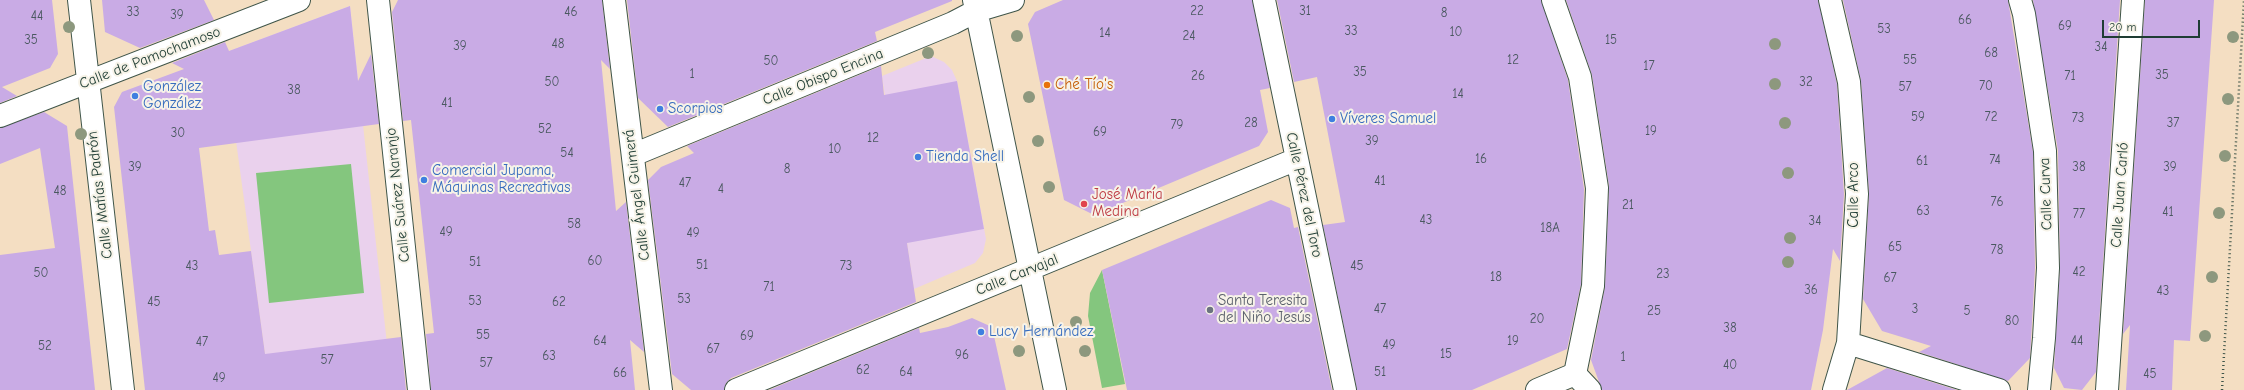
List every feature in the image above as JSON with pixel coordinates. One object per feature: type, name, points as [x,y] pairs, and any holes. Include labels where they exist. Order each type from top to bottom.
[{"type":"street","name":"Calle Matías Padrón","points":[[79,0],[122,390]]},
{"type":"street","name":"Calle de Pamochamoso","points":[[0,116],[299,0]]},
{"type":"street","name":"Calle Suárez Naranjo","points":[[378,0],[419,390]]},
{"type":"street","name":"Calle Ángel Guimerá","points":[[614,0],[661,390]]},
{"type":"street","name":"Calle Obispo Encina","points":[[632,155],[953,24],[975,6],[1013,0]]},
{"type":"street","name":"Calle Pérez del Toro","points":[[1264,0],[1344,390]]},
{"type":"street","points":[[1554,0],[1580,77],[1597,188],[1593,286],[1575,374]]},
{"type":"street","name":"Calle Arco","points":[[1830,0],[1849,82],[1857,194],[1848,343],[1834,390]]},
{"type":"street","name":"Calle Curva","points":[[2020,0],[2024,14],[2045,151],[2048,268],[2044,338],[2038,390]]},
{"type":"street","name":"Calle Juan Carló","points":[[2107,390],[2133,0]]},
{"type":"street","points":[[975,6],[1055,390]]},
{"type":"street","name":"Calle Carvajal","points":[[736,390],[1297,159]]},
{"type":"street","points":[[1848,343],[1999,390]]},
{"type":"street","points":[[1537,390],[1575,374]]},
{"type":"street","points":[[1575,374],[1590,390]]},
{"type":"path","points":[[2222,390],[2244,0]]},
{"type":"shaded area","points":[[350,6],[392,390],[270,390],[224,53]]},
{"type":"shaded area","points":[[931,56],[944,62],[952,70],[957,81],[986,239],[983,253],[975,263],[914,289],[882,76]]},
{"type":"green space","points":[[351,164],[364,293],[269,303],[256,173]]},
{"type":"green space","points":[[1102,270],[1125,384],[1102,388],[1088,316],[1090,293]]},
{"type":"building","points":[[0,0],[52,0],[58,54],[50,68],[2,87],[17,96],[0,103]]},
{"type":"building","points":[[102,0],[204,0],[214,20],[140,48],[105,32]]},
{"type":"building","points":[[398,0],[602,0],[610,69],[601,60],[616,211],[626,202],[644,352],[630,340],[635,390],[431,390],[426,334],[434,333],[411,120],[403,121],[392,12]]},
{"type":"building","points":[[627,0],[952,1],[875,32],[877,41],[668,127],[638,98]]},
{"type":"building","points":[[1063,0],[1252,0],[1270,88],[1260,90],[1268,132],[1259,146],[1094,215],[1064,200],[1028,24],[1035,12]]},
{"type":"building","points":[[1277,0],[1541,0],[1568,80],[1584,189],[1581,284],[1567,349],[1472,390],[1357,390],[1323,225],[1345,222],[1317,77],[1294,82]]},
{"type":"building","points":[[1566,0],[1818,0],[1837,84],[1844,194],[1840,261],[1833,249],[1823,330],[1811,390],[1602,390],[1591,360],[1605,287],[1609,186],[1592,75]]},
{"type":"building","points":[[1843,0],[2008,0],[2033,152],[2035,268],[2030,358],[2008,381],[1919,352],[1931,346],[1882,331],[1863,299],[1869,193],[1861,81]]},
{"type":"building","points":[[2033,0],[2120,0],[2096,372],[2082,390],[2064,388],[2054,368],[2060,268],[2058,151]]},
{"type":"building","points":[[2145,0],[2214,0],[2190,341],[2174,340],[2172,390],[2126,390],[2130,325],[2123,334]]},
{"type":"building","points":[[350,6],[358,81],[371,54],[379,124],[199,148],[209,231],[215,230],[219,255],[251,251],[265,354],[401,337],[406,390],[145,390],[114,107],[122,92],[184,69],[172,63],[225,42],[229,51]]},
{"type":"building","points":[[881,66],[884,95],[957,81],[984,229],[907,243],[916,302],[731,378],[726,383],[724,390],[691,390],[672,374],[648,180],[661,167],[694,153],[687,146]]},
{"type":"building","points":[[44,112],[67,126],[95,390],[0,390],[0,255],[55,248],[40,148],[0,164],[0,128]]},
{"type":"building","name":"Santa Teresita del Niño Jesús","points":[[1271,200],[1290,208],[1294,228],[1298,227],[1332,390],[1127,390],[1102,270]]},
{"type":"building","points":[[972,318],[992,327],[1006,390],[769,390],[919,328],[920,333],[948,327]]},
{"type":"building","points":[[1887,368],[1957,390],[1847,390]]},
{"type":"place","name":"Ché Tío's","points":[[1047,85]]},
{"type":"place","name":"González González","points":[[135,96]]},
{"type":"place","name":"Scorpios","points":[[660,109]]},
{"type":"place","name":"Víveres Samuel","points":[[1332,119]]},
{"type":"place","name":"Tienda Shell","points":[[918,157]]},
{"type":"place","name":"Comercial Jupama, Máquinas Recreativas","points":[[424,180]]},
{"type":"place","name":"José María Medina","points":[[1084,204]]},
{"type":"place","name":"Santa Teresita del Niño Jesús","points":[[1210,310]]},
{"type":"place","name":"Lucy Hernández","points":[[981,332]]}]
